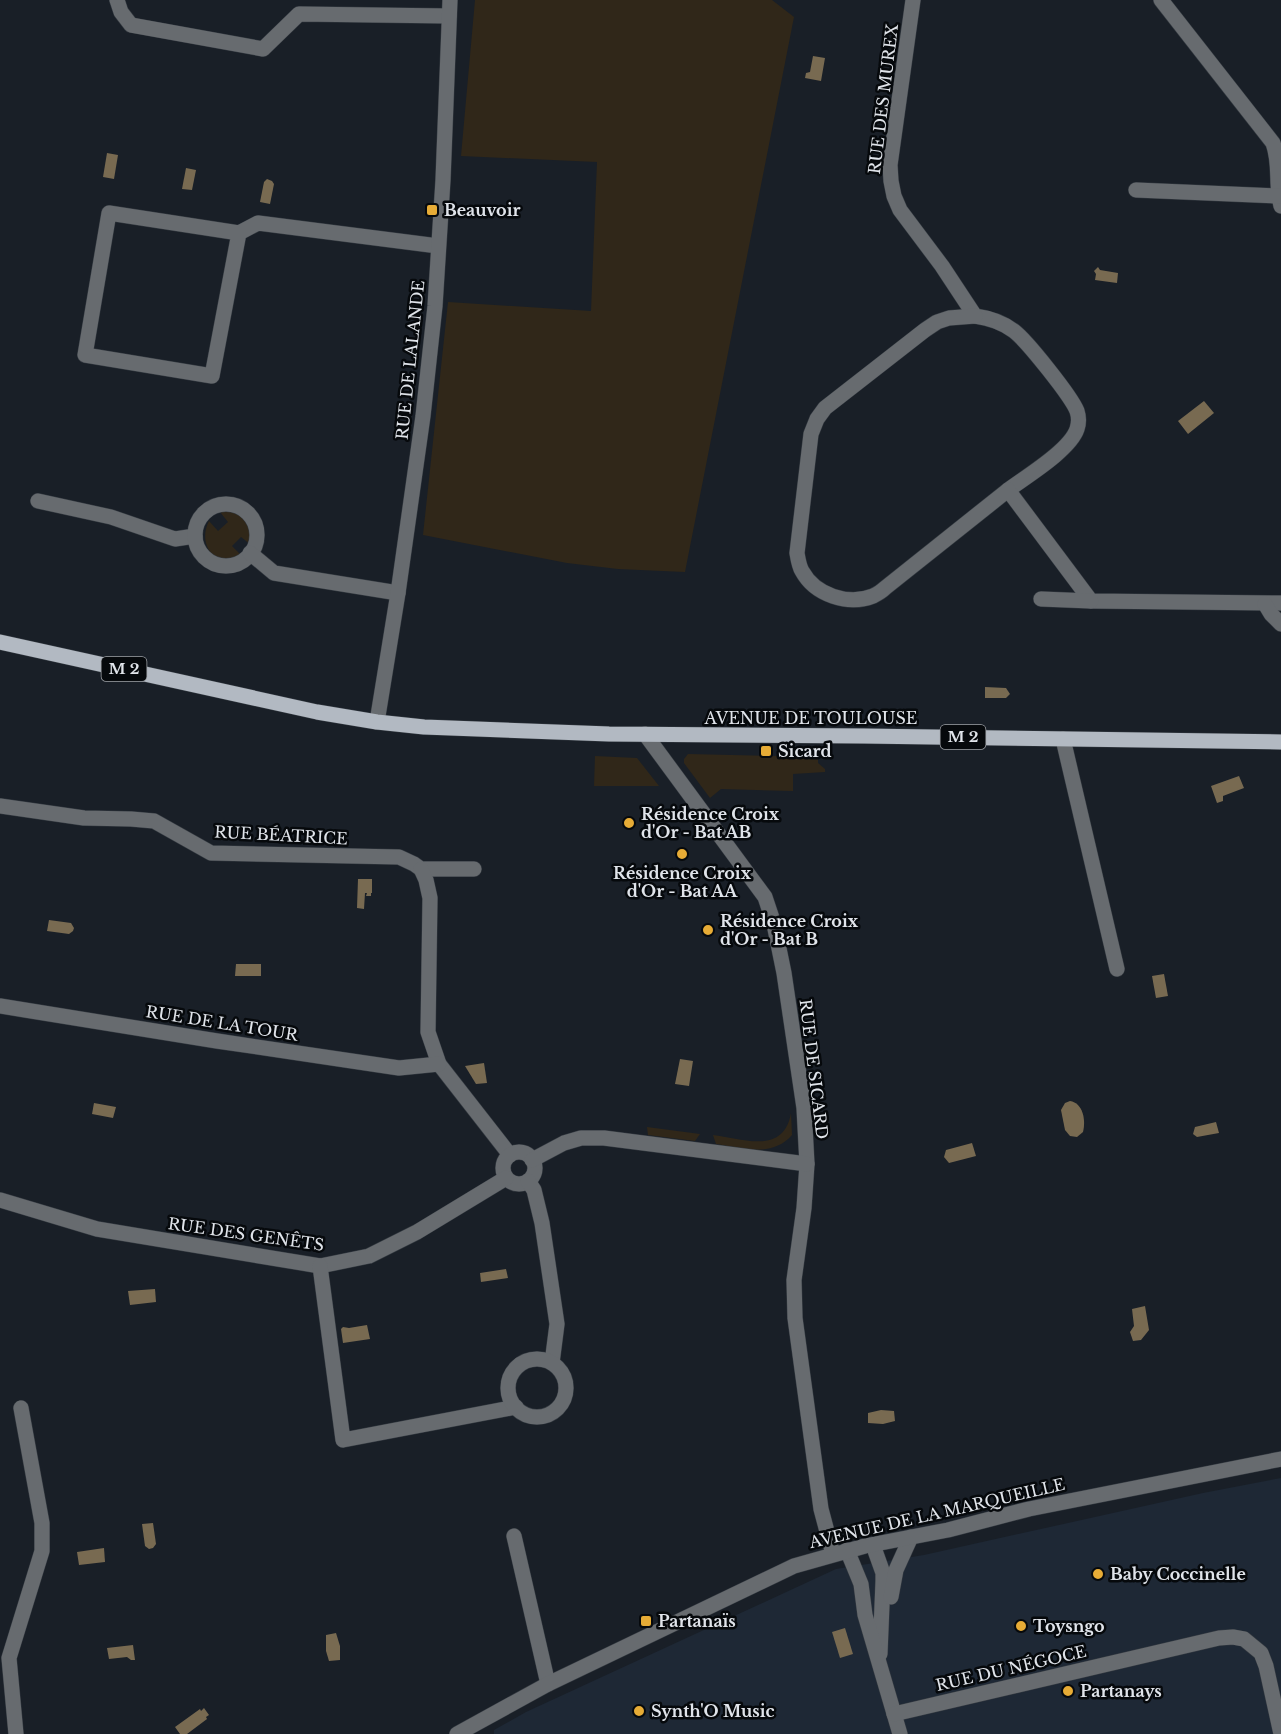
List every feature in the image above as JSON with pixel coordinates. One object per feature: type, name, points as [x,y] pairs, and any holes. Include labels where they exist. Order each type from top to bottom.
[{"type":"main road","name":"M 2","points":[[0,642],[318,712],[377,722]]},
{"type":"main road","name":"AVENUE DE TOULOUSE","points":[[377,722],[460,729],[541,732],[1063,739],[1278,745]]},
{"type":"street","points":[[117,0],[121,12],[131,26],[263,49],[299,7],[449,16]]},
{"type":"street","name":"RUE DE LALANDE","points":[[377,722],[423,416],[435,306],[443,180],[450,0]]},
{"type":"street","name":"RUE DES MUREX","points":[[913,0],[890,165],[891,181],[900,210],[942,266],[975,316]]},
{"type":"street","points":[[1136,190],[1280,201],[1279,168],[1273,143],[1161,0]]},
{"type":"street","points":[[238,233],[212,376],[85,355],[109,213],[238,233],[258,224],[438,246]]},
{"type":"street","points":[[975,316],[988,317],[1002,323],[1024,339],[1072,402],[1079,417],[1074,436],[1066,447],[873,596],[860,599],[825,594],[811,584],[801,570],[797,553],[811,434],[817,419],[825,408],[937,322],[949,318],[975,316]]},
{"type":"street","points":[[1008,490],[1091,601]]},
{"type":"street","points":[[38,501],[111,517],[175,539],[195,536]]},
{"type":"street","points":[[229,504],[245,510],[255,524],[256,542],[250,553],[240,562],[231,565],[214,563],[200,552],[195,536],[195,527],[199,519],[212,507],[229,504]]},
{"type":"street","points":[[250,553],[274,573],[398,593]]},
{"type":"street","points":[[1041,599],[1281,603]]},
{"type":"street","points":[[1265,604],[1281,624]]},
{"type":"street","name":"RUE DE SICARD","points":[[645,734],[765,897],[774,924],[784,973],[804,1108],[807,1164],[804,1208],[794,1280],[795,1318],[819,1498],[825,1530],[858,1576],[865,1615],[900,1734]]},
{"type":"street","points":[[1063,739],[1117,969]]},
{"type":"street","name":"RUE BÉATRICE","points":[[0,806],[84,819],[154,821],[211,853],[399,857],[421,869],[474,869]]},
{"type":"street","points":[[421,869],[430,898],[428,1032],[439,1064],[510,1155]]},
{"type":"street","name":"RUE DE LA TOUR","points":[[0,1006],[399,1068],[439,1064]]},
{"type":"street","points":[[532,1160],[564,1143],[581,1138],[604,1138],[807,1164]]},
{"type":"street","points":[[523,1153],[532,1160],[534,1172],[528,1181],[515,1184],[506,1178],[503,1170],[504,1164],[510,1155],[523,1153]]},
{"type":"street","name":"RUE DES GENÊTS","points":[[0,1200],[97,1229],[320,1266],[369,1256],[417,1232],[506,1178]]},
{"type":"street","points":[[528,1181],[534,1190],[543,1223],[557,1324],[552,1362]]},
{"type":"street","points":[[320,1266],[343,1440],[516,1407]]},
{"type":"street","points":[[532,1359],[552,1362],[564,1376],[566,1385],[565,1396],[561,1404],[553,1412],[543,1416],[524,1413],[516,1407],[509,1395],[511,1375],[515,1369],[532,1359]]},
{"type":"street","points":[[16,1734],[9,1658],[42,1551],[42,1523],[21,1408]]},
{"type":"street","name":"AVENUE DE LA MARQUEILLE","points":[[457,1734],[548,1684],[794,1566],[840,1552],[948,1530],[1050,1505],[1281,1459]]},
{"type":"street","points":[[514,1536],[548,1684]]},
{"type":"street","points":[[881,1635],[896,1570],[911,1537]]},
{"type":"street","points":[[873,1545],[883,1573],[879,1660]]},
{"type":"street","name":"RUE DU NÉGOCE","points":[[894,1714],[1220,1638],[1233,1637],[1244,1639],[1261,1653],[1281,1734]]},
{"type":"shaded area","points":[[475,0],[772,0],[794,17],[685,572],[618,569],[567,563],[423,535],[448,302],[591,311],[597,162],[461,156]]},
{"type":"shaded area","points":[[813,56],[825,58],[821,81],[805,78],[806,73],[810,72]]},
{"type":"shaded area","points":[[107,153],[118,155],[114,179],[103,177]]},
{"type":"shaded area","points":[[186,168],[196,170],[192,190],[182,189]]},
{"type":"shaded area","points":[[267,179],[274,184],[270,204],[260,202],[264,182]]},
{"type":"shaded area","points":[[1098,267],[1100,270],[1118,273],[1117,283],[1095,280],[1094,271]]},
{"type":"shaded area","points":[[1204,401],[1214,413],[1188,434],[1178,421]]},
{"type":"shaded area","points":[[226,511],[244,517],[252,532],[251,545],[241,537],[232,546],[242,556],[233,560],[218,558],[212,554],[205,539],[209,521],[218,531],[228,522],[220,512]]},
{"type":"shaded area","points":[[985,687],[1006,688],[1010,694],[1006,698],[985,698]]},
{"type":"shaded area","points":[[688,754],[818,757],[818,763],[825,769],[825,772],[793,774],[793,791],[721,789],[710,798],[684,763]]},
{"type":"shaded area","points":[[595,756],[637,758],[659,786],[594,786]]},
{"type":"shaded area","points":[[1239,776],[1244,788],[1223,796],[1223,801],[1217,803],[1211,786]]},
{"type":"shaded area","points":[[358,879],[372,879],[372,893],[371,896],[366,896],[367,893],[365,893],[364,909],[357,908]]},
{"type":"shaded area","points":[[49,920],[71,923],[73,931],[69,934],[47,931]]},
{"type":"shaded area","points":[[236,964],[261,964],[261,976],[235,976]]},
{"type":"shaded area","points":[[1164,974],[1168,996],[1156,998],[1152,976]]},
{"type":"shaded area","points":[[680,1059],[693,1061],[689,1086],[675,1084]]},
{"type":"shaded area","points":[[484,1063],[487,1083],[476,1084],[465,1066]]},
{"type":"shaded area","points":[[1070,1101],[1078,1105],[1084,1117],[1083,1132],[1077,1137],[1070,1136],[1065,1130],[1061,1110],[1065,1103]]},
{"type":"shaded area","points":[[94,1103],[116,1107],[113,1118],[92,1114]]},
{"type":"shaded area","points":[[791,1113],[792,1135],[775,1147],[756,1150],[716,1144],[713,1135],[749,1141],[771,1139],[780,1135],[787,1126]]},
{"type":"shaded area","points":[[1216,1122],[1219,1133],[1197,1137],[1193,1134],[1195,1127]]},
{"type":"shaded area","points":[[647,1127],[700,1134],[695,1141],[648,1135]]},
{"type":"shaded area","points":[[972,1143],[976,1156],[949,1163],[944,1157],[946,1150]]},
{"type":"shaded area","points":[[506,1269],[508,1278],[481,1282],[480,1273]]},
{"type":"shaded area","points":[[155,1289],[156,1302],[130,1305],[128,1291]]},
{"type":"shaded area","points":[[1145,1306],[1149,1330],[1141,1340],[1133,1341],[1130,1332],[1134,1326],[1132,1309]]},
{"type":"shaded area","points":[[367,1325],[370,1339],[343,1343],[341,1329],[343,1327]]},
{"type":"shaded area","points":[[881,1410],[894,1411],[895,1421],[883,1424],[868,1423],[868,1413]]},
{"type":"shaded area","points":[[1281,1478],[1281,1734],[494,1734],[494,1730],[526,1712],[836,1569],[924,1555]]},
{"type":"shaded area","points":[[153,1523],[156,1544],[149,1549],[145,1546],[142,1524]]},
{"type":"shaded area","points":[[104,1548],[105,1562],[79,1565],[77,1552]]},
{"type":"shaded area","points":[[845,1628],[853,1654],[840,1658],[832,1632]]},
{"type":"shaded area","points":[[336,1633],[340,1646],[340,1660],[329,1661],[326,1651],[326,1635]]},
{"type":"shaded area","points":[[133,1645],[135,1660],[127,1657],[109,1659],[107,1648]]},
{"type":"shaded area","points":[[204,1708],[209,1715],[207,1719],[187,1734],[180,1734],[175,1727]]},
{"type":"place","name":"Beauvoir","points":[[432,210]]},
{"type":"place","name":"Sicard","points":[[766,751]]},
{"type":"place","name":"Résidence Croix d'Or - Bat AB","points":[[629,823]]},
{"type":"place","name":"Résidence Croix d'Or - Bat AA","points":[[682,854]]},
{"type":"place","name":"Résidence Croix d'Or - Bat B","points":[[708,930]]},
{"type":"place","name":"Baby Coccinelle","points":[[1098,1574]]},
{"type":"place","name":"Partanaïs","points":[[646,1621]]},
{"type":"place","name":"Toysngo","points":[[1021,1626]]},
{"type":"place","name":"Partanays","points":[[1068,1691]]},
{"type":"place","name":"Synth'O Music","points":[[639,1711]]}]
